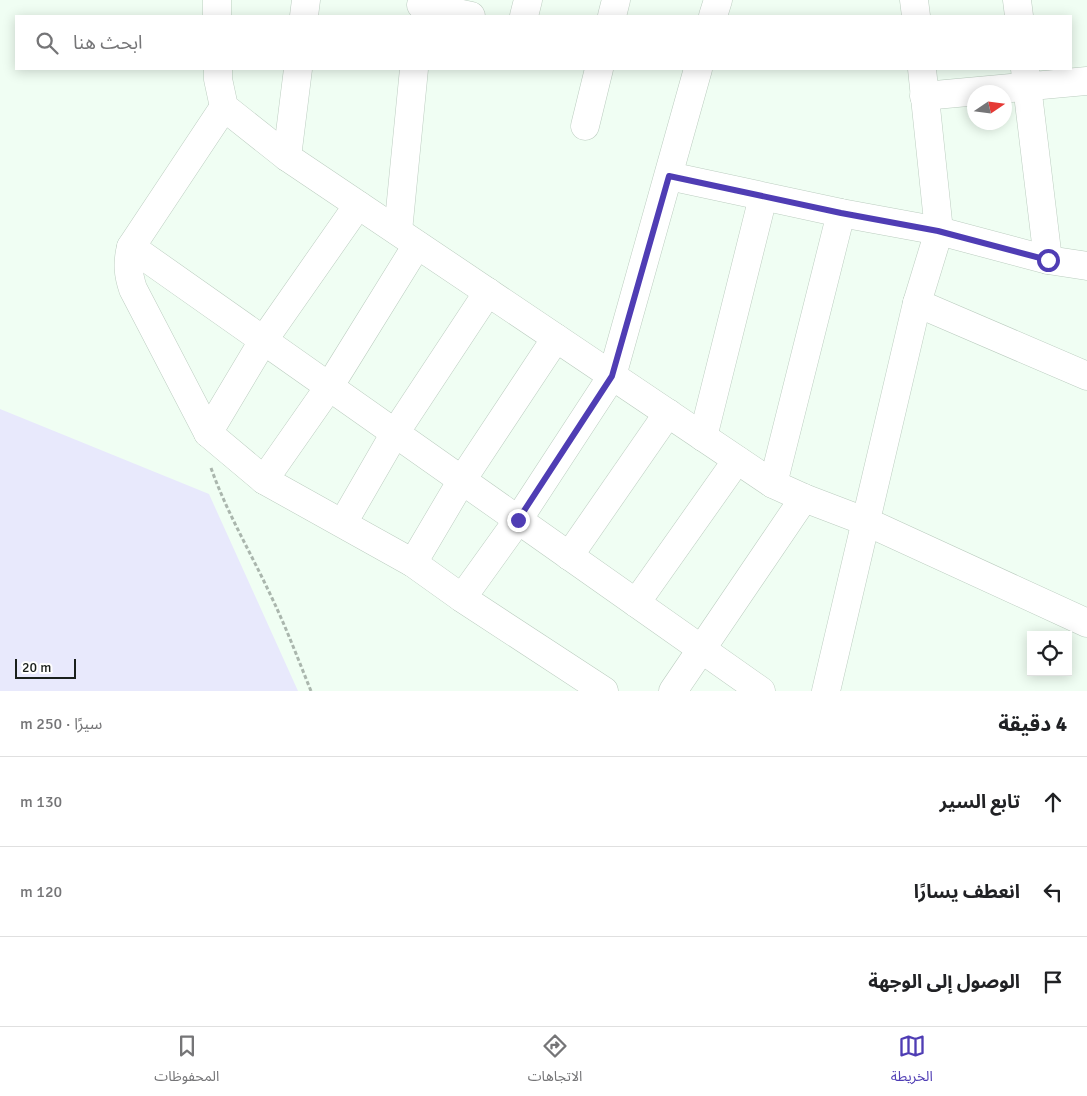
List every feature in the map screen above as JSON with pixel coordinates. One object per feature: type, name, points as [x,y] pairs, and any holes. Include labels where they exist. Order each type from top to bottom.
[{"type":"street","points":[[217,0],[217,15]]},
{"type":"street","points":[[304,15],[306,0]]},
{"type":"street","points":[[524,15],[528,0]]},
{"type":"street","points":[[612,15],[616,0]]},
{"type":"street","points":[[713,15],[718,0]]},
{"type":"street","points":[[914,0],[916,15]]},
{"type":"street","points":[[1017,0],[1019,15]]},
{"type":"street","points":[[421,7],[465,15]]},
{"type":"street","points":[[218,70],[224,107],[287,157],[773,484],[867,522],[1087,623]]},
{"type":"street","points":[[287,157],[298,70]]},
{"type":"street","points":[[264,480],[328,387],[407,238],[414,70]]},
{"type":"street","points":[[585,126],[599,70]]},
{"type":"street","points":[[462,598],[518,520],[612,376],[698,70]]},
{"type":"street","points":[[826,691],[917,303],[938,231],[922,70]]},
{"type":"street","points":[[924,96],[1026,78],[1087,81]]},
{"type":"street","points":[[1026,78],[1048,260]]},
{"type":"street","points":[[224,107],[131,248],[128,260],[132,289],[208,433],[264,480],[414,563],[462,598],[604,691]]},
{"type":"street","points":[[669,176],[841,213],[938,231],[1048,260],[1087,266]]},
{"type":"street","points":[[703,437],[763,197]]},
{"type":"street","points":[[208,433],[263,341],[358,204]]},
{"type":"street","points":[[773,484],[841,213]]},
{"type":"street","points":[[131,248],[760,691]]},
{"type":"street","points":[[343,523],[395,433],[488,292]]},
{"type":"street","points":[[917,303],[1087,376]]},
{"type":"street","points":[[414,563],[462,480],[556,338]]},
{"type":"street","points":[[569,556],[668,413]]},
{"type":"street","points":[[636,603],[737,460]]},
{"type":"street","points":[[673,691],[804,498]]},
{"type":"path","points":[[208,433],[212,468],[221,495],[272,597],[311,691]]},
{"type":"shaded area","points":[[0,409],[209,494],[298,691],[0,691]]},
{"type":"route","points":[[518,520],[612,376],[669,176],[841,213],[938,231],[1048,260]]}]
